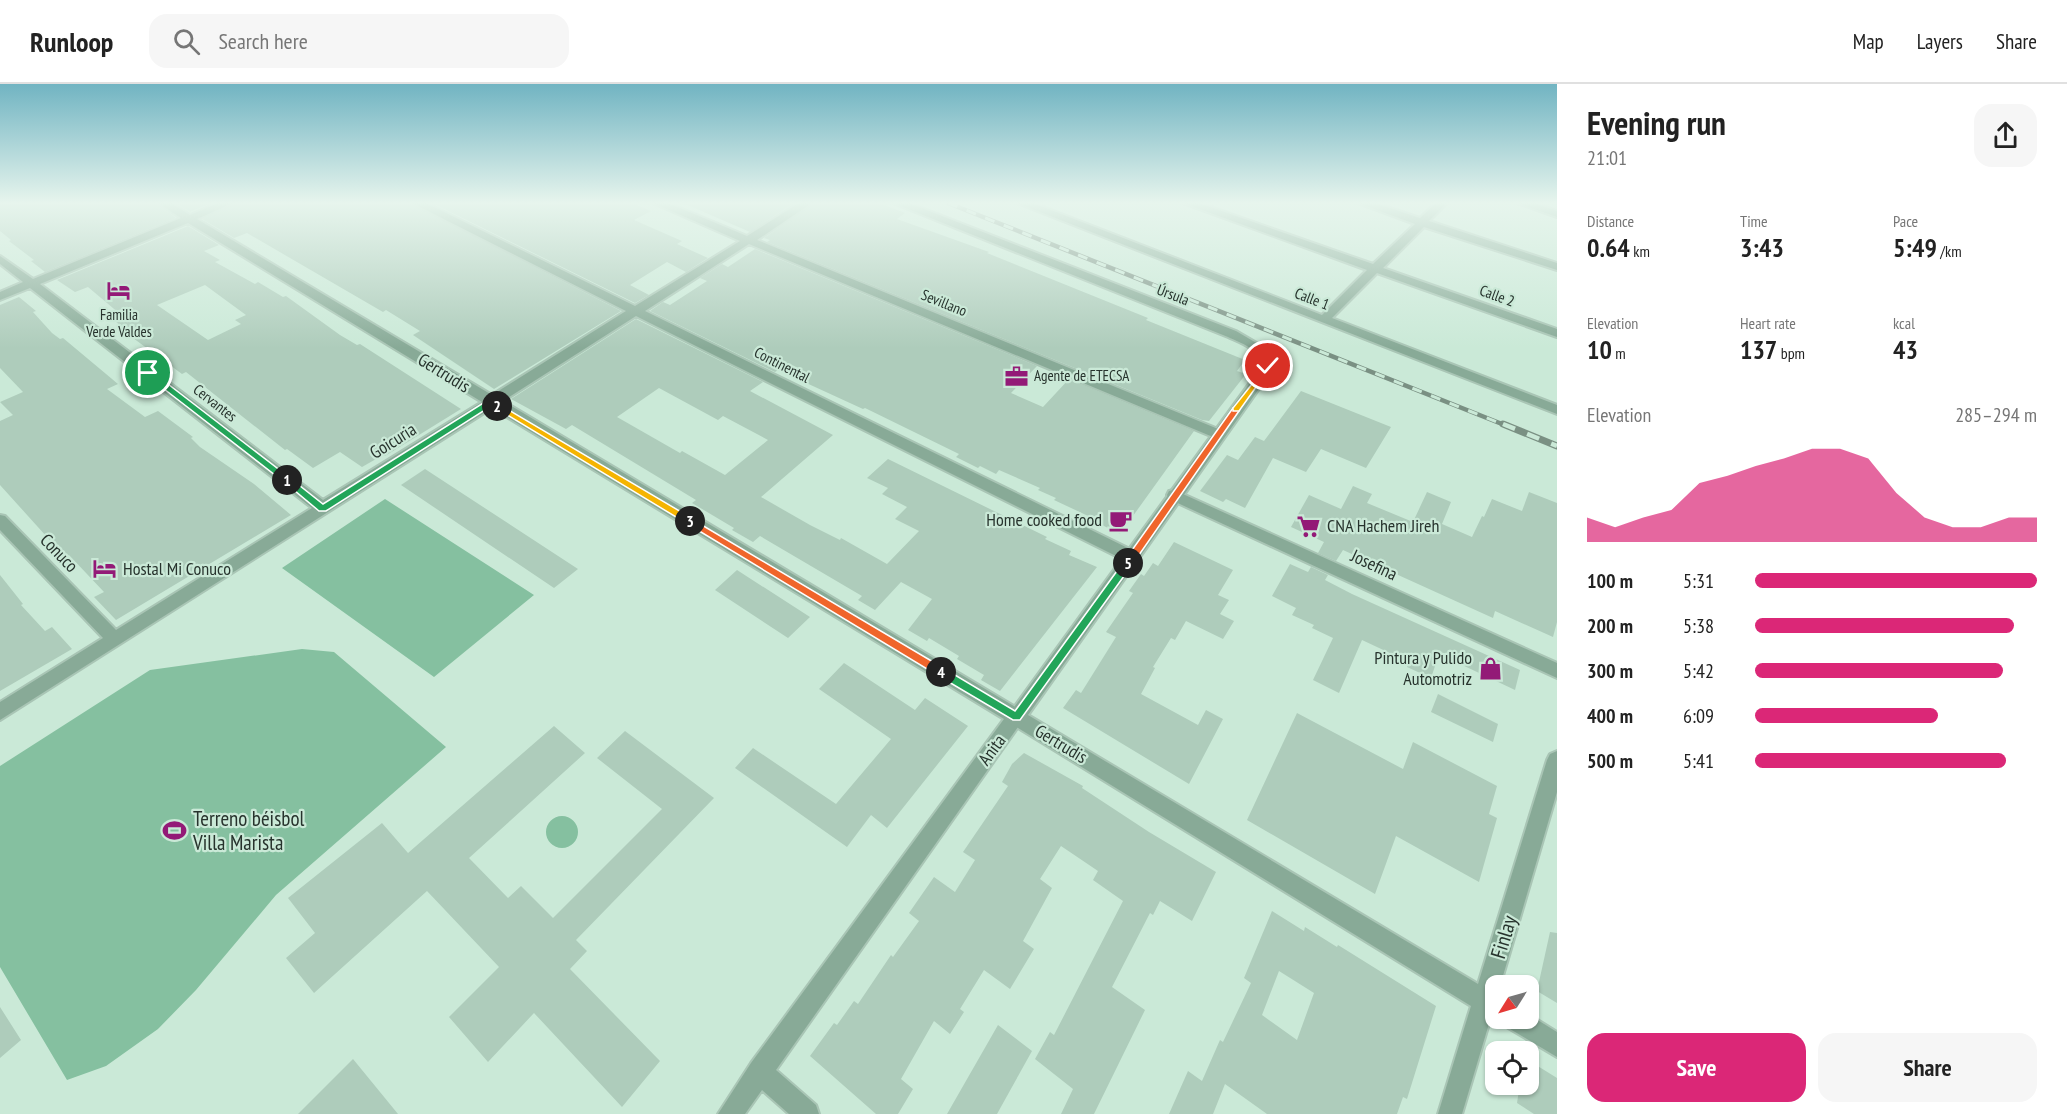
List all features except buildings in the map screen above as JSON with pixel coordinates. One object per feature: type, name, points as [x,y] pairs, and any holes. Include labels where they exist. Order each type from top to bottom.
[{"type":"street","points":[[0,296],[111,251]]},
{"type":"street","name":"Gertrudis","points":[[243,251],[1485,1002]]},
{"type":"street","name":"Continental","points":[[513,251],[1132,557]]},
{"type":"street","name":"Goicuria","points":[[0,712],[730,251]]},
{"type":"street","name":"Sevillano","points":[[774,251],[1218,434]]},
{"type":"street","name":"Úrsula","points":[[1019,251],[1232,334],[1266,354]]},
{"type":"street","name":"Calle 1","points":[[1144,251],[1557,410]]},
{"type":"street","name":"Calle 2","points":[[1323,251],[1557,333]]},
{"type":"street","points":[[1323,320],[1393,251]]},
{"type":"street","points":[[1508,251],[1557,267]]},
{"type":"street","name":"Cervantes","points":[[0,259],[323,508]]},
{"type":"street","name":"Anita","points":[[730,1114],[1268,366],[1269,360],[1266,354]]},
{"type":"street","name":"Josefina","points":[[1174,495],[1557,671]]},
{"type":"street","name":"Conuco","points":[[0,520],[115,640]]},
{"type":"street","name":"Finlay","points":[[1498,975],[1557,760]]},
{"type":"street","name":"Finlay","points":[[1450,1114],[1485,1019]]},
{"type":"street","points":[[1531,1029],[1557,1045]]},
{"type":"street","points":[[759,1071],[807,1114]]},
{"type":"green space","points":[[385,499],[534,595],[434,677],[282,568]]},
{"type":"green space","name":"Terreno béisbol Villa Marista","points":[[302,649],[334,652],[446,747],[276,895],[196,990],[158,1029],[106,1066],[67,1080],[0,967],[0,766],[150,670]]},
{"type":"green space","points":[[562,816],[573,821],[578,832],[573,843],[562,848],[551,843],[546,832],[551,821]]},
{"type":"railway","points":[[1068,251],[1507,426]]},
{"type":"railway","points":[[1503,424],[1557,446]]},
{"type":"place","name":"Familia Verde Valdes","points":[[119,291]]},
{"type":"place","name":"Agente de ETECSA","points":[[1016,376]]},
{"type":"place","name":"Home cooked food","points":[[1120,520]]},
{"type":"place","name":"CNA Hachem Jireh","points":[[1309,526]]},
{"type":"place","name":"Hostal Mi Conuco","points":[[105,569]]},
{"type":"place","name":"Pintura y Pulido Automotriz","points":[[1490,668]]},
{"type":"place","name":"Terreno béisbol Villa Marista","points":[[175,831]]},
{"type":"route","points":[[148,373],[323,508],[491,402],[1016,717],[1268,366]]}]
